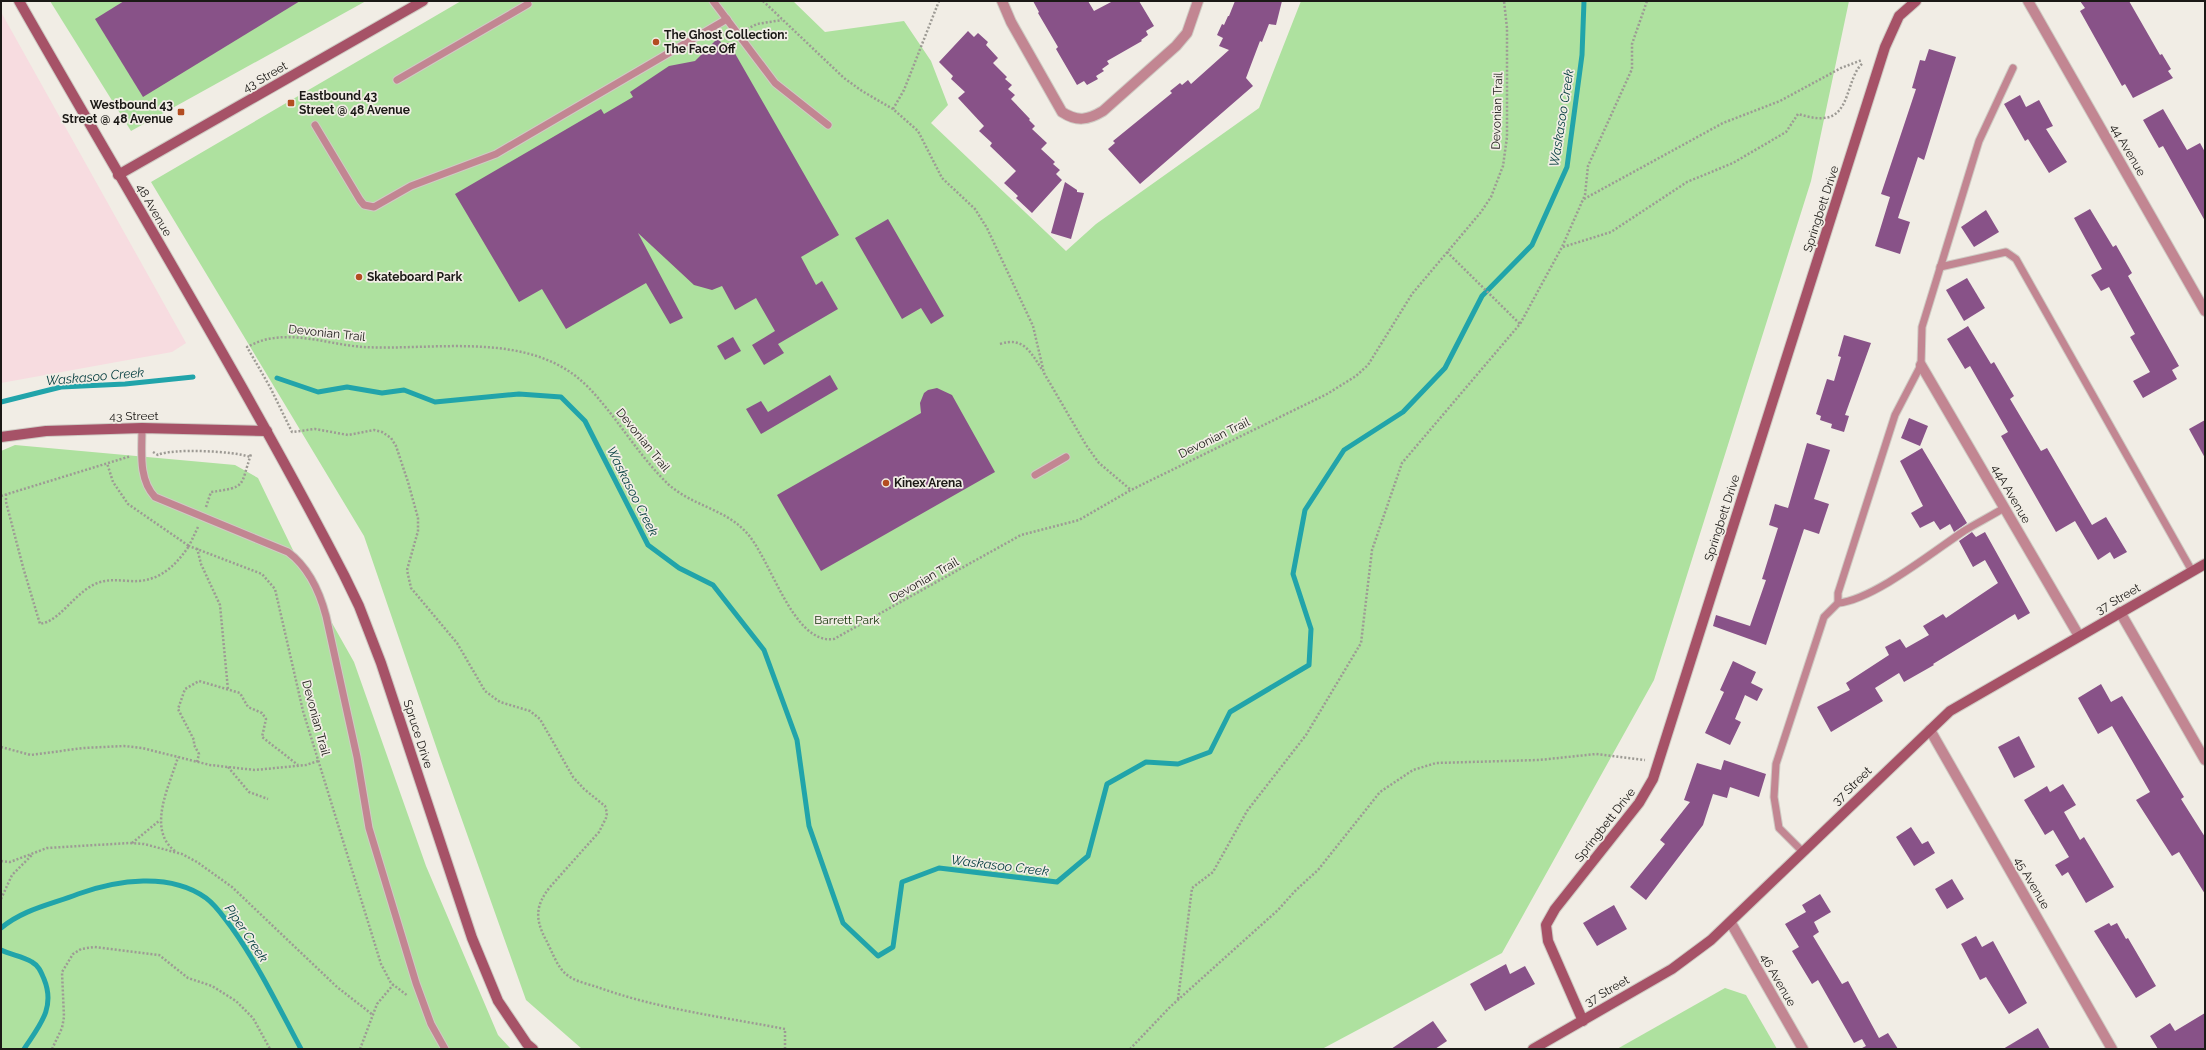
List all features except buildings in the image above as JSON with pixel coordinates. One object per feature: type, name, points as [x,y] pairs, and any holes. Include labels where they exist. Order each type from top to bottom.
[{"type":"street","name":"43 Street","points":[[118,175],[423,1]]},
{"type":"street","points":[[1002,1],[1011,22],[1062,112],[1072,119],[1082,120],[1103,111],[1176,46],[1187,33],[1198,1]]},
{"type":"street","name":"Springbett Drive","points":[[1583,1021],[1548,941],[1546,925],[1554,909],[1639,804],[1653,779],[1885,47],[1898,16],[1916,1]]},
{"type":"street","name":"44 Avenue","points":[[2028,1],[2205,311]]},
{"type":"street","name":"48 Avenue","points":[[22,2],[118,175],[247,394],[267,431]]},
{"type":"street","name":"44A Avenue","points":[[1921,365],[2079,636]]},
{"type":"street","name":"43 Street","points":[[1,437],[46,431],[142,428],[267,431]]},
{"type":"street","name":"Spruce Drive","points":[[267,431],[359,606],[382,663],[472,938],[498,1001],[533,1049]]},
{"type":"street","name":"37 Street","points":[[1533,1049],[1672,969],[1731,923],[1802,852],[1955,708],[2205,564]]},
{"type":"street","points":[[2120,612],[2205,760]]},
{"type":"street","name":"45 Avenue","points":[[1930,730],[2112,1049]]},
{"type":"street","name":"46 Avenue","points":[[1731,923],[1802,1049]]},
{"type":"lane","points":[[713,1],[775,83],[828,125]]},
{"type":"lane","points":[[397,80],[528,4]]},
{"type":"lane","points":[[315,125],[360,200],[364,205],[374,207],[412,186],[496,154],[727,19]]},
{"type":"lane","points":[[1838,604],[1838,594],[1895,415],[1921,365],[1922,327],[1979,141],[2014,68]]},
{"type":"lane","points":[[1940,267],[2006,252],[2016,259],[2192,571]]},
{"type":"lane","points":[[142,428],[144,477],[152,493],[164,502],[288,552],[299,560],[319,594],[326,616],[357,757],[369,828],[416,983],[431,1024],[445,1049]]},
{"type":"lane","points":[[1035,475],[1066,457]]},
{"type":"lane","points":[[1802,852],[1779,828],[1774,797],[1776,764],[1824,617],[1838,604],[1852,602],[1900,574],[1965,530],[2004,508]]},
{"type":"path","points":[[763,1],[844,78],[862,91],[893,109],[918,131],[942,178],[975,209],[987,228],[1033,326],[1044,373]]},
{"type":"path","points":[[893,109],[904,90],[939,1]]},
{"type":"path","name":"Devonian Trail","points":[[785,1049],[785,1029],[630,999],[578,981],[565,973],[543,935],[538,917],[539,902],[550,887],[599,832],[606,818],[607,813],[605,806],[584,789],[573,777],[540,719],[530,711],[500,702],[485,691],[457,643],[411,588],[407,570],[418,531],[418,518],[396,446],[391,438],[382,432],[374,430],[348,435],[315,429],[292,432],[270,387],[246,347],[268,339],[281,337],[305,338],[362,347],[497,349],[537,356],[565,369],[578,378],[596,397],[670,486],[691,500],[728,518],[745,531],[758,547],[798,620],[810,633],[824,640],[834,639],[846,634],[1021,535],[1079,520],[1131,490],[1327,394],[1356,376],[1368,365],[1412,294],[1482,212],[1491,197],[1503,166],[1508,122],[1507,28],[1504,1]]},
{"type":"path","points":[[1178,999],[1192,888],[1213,872],[1247,812],[1306,735],[1360,643],[1372,550],[1402,463],[1520,324],[1562,247],[1584,200],[1588,166],[1632,69],[1632,44],[1647,1]]},
{"type":"path","points":[[739,35],[752,25],[783,20]]},
{"type":"path","points":[[1562,247],[1611,232],[1687,182],[1733,163],[1786,132],[1798,114],[1822,119],[1836,113],[1845,101],[1854,74],[1863,62],[1841,68],[1780,101],[1724,123],[1584,200]]},
{"type":"path","points":[[1447,252],[1497,299],[1520,324]]},
{"type":"path","points":[[1000,344],[1013,341],[1021,344],[1031,354],[1044,373],[1091,453],[1099,463],[1131,490]]},
{"type":"path","points":[[1,496],[6,494],[107,463],[153,452],[158,455],[172,451],[237,453],[250,456],[241,484],[236,488],[211,492],[203,517],[188,546],[173,566],[155,578],[137,582],[103,581],[85,590],[50,621],[40,624],[20,558],[6,502],[6,494]]},
{"type":"path","points":[[107,463],[113,482],[128,504],[188,546]]},
{"type":"path","name":"Devonian Trail","points":[[188,546],[197,548],[253,570],[262,574],[271,582],[279,601],[303,711],[381,964],[387,978],[410,999]]},
{"type":"path","points":[[197,548],[201,564],[220,605],[228,690]]},
{"type":"path","points":[[197,762],[199,754],[192,735],[178,712],[185,689],[199,681],[240,693],[248,707],[262,713],[266,719],[262,737],[298,765]]},
{"type":"path","points":[[1,747],[31,755],[89,748],[124,746],[142,748],[210,765],[259,770],[318,761]]},
{"type":"path","points":[[1130,1049],[1178,999],[1278,910],[1296,890],[1318,870],[1365,808],[1380,792],[1413,770],[1436,763],[1539,760],[1596,754],[1659,761]]},
{"type":"path","points":[[177,852],[168,844],[161,830],[160,820],[178,757]]},
{"type":"path","points":[[227,767],[249,792],[268,799]]},
{"type":"path","points":[[132,843],[160,820]]},
{"type":"path","points":[[1,861],[10,862],[47,848],[132,843],[144,844],[177,852],[197,862],[232,887],[337,987],[373,1015]]},
{"type":"path","points":[[1,899],[12,875],[34,853]]},
{"type":"path","points":[[52,1049],[62,1028],[64,1017],[62,972],[73,954],[81,949],[94,947],[159,955],[188,978],[212,986],[236,1001],[253,1018],[270,1049]]},
{"type":"path","points":[[360,1049],[382,996],[393,985]]},
{"type":"shaded area","points":[[1,12],[186,343],[172,352],[1,383]]},
{"type":"green space","points":[[50,1],[366,1],[131,131]]},
{"type":"green space","name":"Barrett Park","points":[[461,1],[793,1],[825,32],[904,21],[931,61],[948,105],[931,123],[1066,251],[1096,224],[1259,108],[1301,1],[1849,1],[1811,181],[1654,680],[1502,953],[1322,1049],[582,1049],[526,1000],[440,758],[364,536],[151,182]]},
{"type":"green space","points":[[15,445],[235,465],[258,478],[306,577],[354,662],[426,866],[498,1035],[511,1049],[1,1049],[1,451]]},
{"type":"green space","points":[[1725,988],[1746,995],[1777,1049],[1617,1049]]},
{"type":"waterway","name":"Waskasoo Creek","points":[[277,378],[318,392],[347,387],[382,393],[404,390],[435,402],[519,394],[561,397],[585,421],[648,545],[679,568],[713,585],[764,650],[797,740],[809,826],[843,923],[878,956],[893,947],[902,882],[939,868],[1057,882],[1088,856],[1107,784],[1146,762],[1178,764],[1210,752],[1230,712],[1309,665],[1311,629],[1293,574],[1305,510],[1344,450],[1403,412],[1445,368],[1482,296],[1532,245],[1567,167],[1582,55],[1584,1]]},
{"type":"waterway","name":"Waskasoo Creek","points":[[1,402],[61,387],[125,384],[193,377]]},
{"type":"waterway","name":"Piper Creek","points":[[1,928],[19,916],[38,908],[109,885],[126,882],[160,882],[176,884],[192,890],[206,898],[217,908],[242,942],[260,972],[301,1049]]},
{"type":"waterway","name":"Piper Creek","points":[[1,950],[25,958],[38,967],[47,989],[48,999],[44,1016],[24,1049]]},
{"type":"place","name":"The Ghost Collection: The Face Off","points":[[656,42]]},
{"type":"place","name":"Eastbound 43 Street @ 48 Avenue","points":[[291,103]]},
{"type":"place","name":"Westbound 43 Street @ 48 Avenue","points":[[181,112]]},
{"type":"place","name":"Skateboard Park","points":[[359,277]]},
{"type":"place","name":"Kinex Arena","points":[[886,483]]}]
